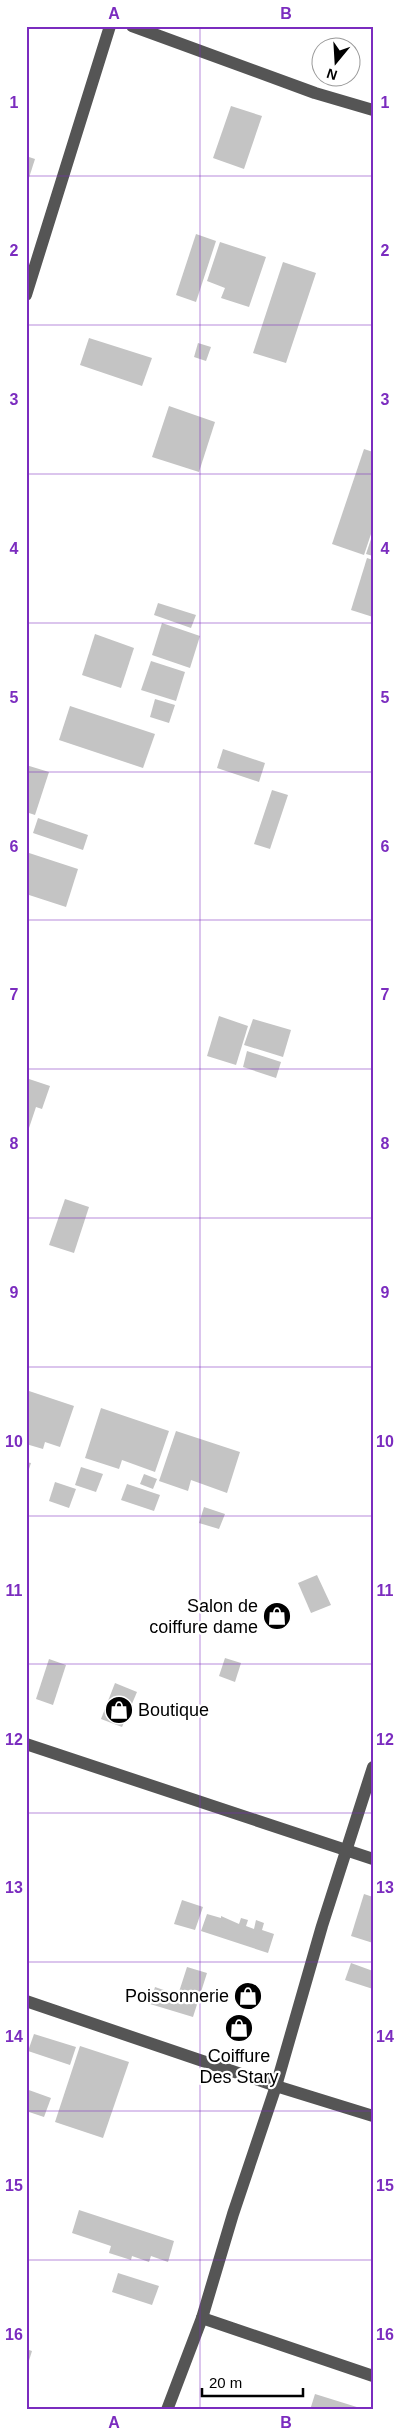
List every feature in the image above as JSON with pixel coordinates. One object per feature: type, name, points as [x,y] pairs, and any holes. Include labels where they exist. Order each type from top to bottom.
[{"type":"street","points":[[26,295],[110,26]]},
{"type":"street","points":[[132,26],[315,93],[373,110]]},
{"type":"street","points":[[26,1744],[373,1859]]},
{"type":"street","points":[[167,2410],[202,2318],[233,2214],[276,2086],[346,1850],[373,1767]]},
{"type":"street","points":[[26,2001],[276,2086],[373,2116]]},
{"type":"street","points":[[202,2318],[373,2376]]},
{"type":"building","points":[[231,106],[262,116],[244,169],[213,158]]},
{"type":"building","points":[[26,156],[35,159],[27,184],[26,184]]},
{"type":"building","points":[[196,234],[216,241],[196,302],[176,295]]},
{"type":"building","points":[[220,242],[266,257],[249,307],[221,298],[225,288],[207,281]]},
{"type":"building","points":[[283,262],[316,273],[286,363],[253,353]]},
{"type":"building","points":[[89,338],[152,358],[142,386],[80,365]]},
{"type":"building","points":[[198,343],[211,347],[206,361],[194,357]]},
{"type":"building","points":[[169,406],[215,422],[199,472],[152,457]]},
{"type":"building","points":[[364,449],[373,452],[373,528],[364,555],[332,544]]},
{"type":"building","points":[[373,536],[373,556],[366,554]]},
{"type":"building","points":[[367,558],[373,560],[373,617],[351,610]]},
{"type":"building","points":[[158,603],[196,615],[191,628],[154,615]]},
{"type":"building","points":[[162,623],[200,636],[190,668],[152,655]]},
{"type":"building","points":[[95,634],[134,648],[121,688],[82,675]]},
{"type":"building","points":[[151,661],[185,672],[176,701],[141,690]]},
{"type":"building","points":[[155,699],[175,705],[169,723],[150,717]]},
{"type":"building","points":[[70,706],[155,734],[143,768],[59,740]]},
{"type":"building","points":[[223,749],[265,763],[259,782],[217,768]]},
{"type":"building","points":[[26,765],[49,772],[35,815],[26,812]]},
{"type":"building","points":[[272,790],[288,795],[270,849],[254,844]]},
{"type":"building","points":[[38,818],[88,835],[83,850],[33,833]]},
{"type":"building","points":[[26,852],[78,869],[66,907],[26,894]]},
{"type":"building","points":[[219,1016],[248,1026],[236,1065],[207,1056]]},
{"type":"building","points":[[253,1019],[291,1030],[283,1057],[244,1045]]},
{"type":"building","points":[[247,1051],[281,1062],[276,1078],[243,1067]]},
{"type":"building","points":[[26,1078],[50,1086],[42,1109],[36,1107],[27,1134]]},
{"type":"building","points":[[65,1199],[89,1207],[74,1253],[49,1245]]},
{"type":"building","points":[[26,1390],[74,1406],[60,1447],[45,1442],[43,1449],[26,1444]]},
{"type":"building","points":[[101,1408],[169,1431],[155,1472],[122,1460],[119,1469],[85,1458]]},
{"type":"building","points":[[176,1431],[240,1452],[227,1493],[191,1480],[188,1491],[159,1481]]},
{"type":"building","points":[[26,1462],[31,1463],[27,1475],[26,1475]]},
{"type":"building","points":[[81,1467],[103,1474],[96,1492],[75,1485]]},
{"type":"building","points":[[144,1474],[157,1479],[153,1489],[140,1484]]},
{"type":"building","points":[[55,1482],[76,1489],[69,1508],[49,1501]]},
{"type":"building","points":[[127,1484],[160,1495],[154,1511],[121,1500]]},
{"type":"building","points":[[204,1507],[225,1514],[219,1529],[199,1523]]},
{"type":"building","points":[[317,1575],[331,1605],[311,1613],[298,1583]]},
{"type":"building","points":[[225,1658],[241,1663],[235,1682],[219,1676]]},
{"type":"building","points":[[49,1659],[66,1665],[53,1705],[36,1699]]},
{"type":"building","points":[[115,1683],[137,1692],[122,1727],[101,1719]]},
{"type":"building","points":[[364,1894],[373,1897],[373,1943],[351,1936]]},
{"type":"building","points":[[182,1900],[203,1907],[195,1930],[174,1924]]},
{"type":"building","points":[[207,1914],[221,1918],[221,1916],[239,1924],[241,1918],[248,1920],[246,1926],[254,1929],[256,1920],[264,1923],[262,1930],[274,1934],[268,1953],[201,1931]]},
{"type":"building","points":[[351,1963],[373,1971],[373,1989],[345,1980]]},
{"type":"building","points":[[187,1967],[207,1973],[193,2017],[150,2004],[155,1987],[178,1995]]},
{"type":"building","points":[[34,2034],[76,2047],[70,2065],[28,2051]]},
{"type":"building","points":[[80,2046],[129,2062],[103,2138],[55,2122]]},
{"type":"building","points":[[26,2089],[51,2098],[44,2117],[26,2111]]},
{"type":"building","points":[[79,2210],[174,2241],[168,2262],[151,2256],[149,2262],[132,2256],[131,2260],[109,2253],[111,2246],[72,2233]]},
{"type":"building","points":[[118,2273],[159,2286],[152,2305],[112,2292]]},
{"type":"building","points":[[26,2349],[32,2351],[27,2367],[26,2367]]},
{"type":"building","points":[[315,2394],[360,2408],[359,2410],[310,2410]]},
{"type":"place","name":"Salon de coiffure dame","points":[[277,1616]]},
{"type":"place","name":"Boutique","points":[[119,1710]]},
{"type":"place","name":"Poissonnerie","points":[[248,1996]]},
{"type":"place","name":"Coiffure Des Stary","points":[[239,2028]]}]
